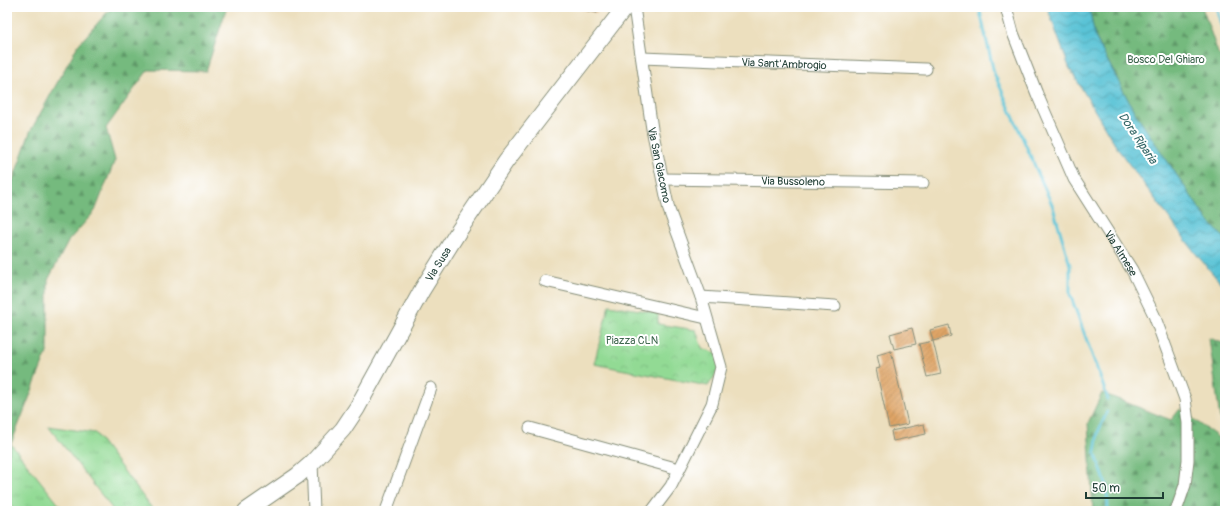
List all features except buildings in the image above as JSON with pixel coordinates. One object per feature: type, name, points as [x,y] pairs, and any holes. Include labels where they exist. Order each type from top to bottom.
[{"type":"main road","name":"Via Susa","points":[[246,511],[297,476],[312,463],[343,429],[357,408],[433,272],[482,195],[527,133],[625,7]]},
{"type":"street","name":"Via San Giacomo","points":[[634,7],[652,129],[669,210],[701,297],[721,367],[712,404],[671,486],[652,511]]},
{"type":"street","name":"Via Almese","points":[[1006,7],[1013,33],[1037,94],[1074,179],[1132,270],[1154,315],[1185,399],[1188,423],[1188,460],[1185,485],[1176,511]]},
{"type":"street","name":"Via Sant'Ambrogio","points":[[642,58],[926,69]]},
{"type":"street","name":"Via Bussoleno","points":[[663,179],[923,183]]},
{"type":"street","points":[[545,281],[706,318]]},
{"type":"street","points":[[701,297],[835,306]]},
{"type":"street","points":[[386,511],[431,388]]},
{"type":"street","points":[[530,428],[680,469]]},
{"type":"street","points":[[312,463],[314,511]]},
{"type":"green space","points":[[112,7],[227,7],[206,71],[148,70],[106,128],[115,160],[95,211],[69,240],[48,280],[48,350],[11,444],[7,461],[7,197],[30,132],[78,45]]},
{"type":"green space","name":"Bosco Del Ghiaro","points":[[1089,7],[1202,7],[1218,53],[1225,60],[1225,239],[1207,220],[1135,113],[1095,36]]},
{"type":"green space","name":"Piazza CLN","points":[[609,305],[658,313],[658,324],[696,330],[702,348],[717,353],[721,367],[708,386],[594,364]]},
{"type":"green space","points":[[1209,338],[1225,344],[1225,511],[1093,511],[1088,423],[1102,393],[1171,420],[1180,409],[1223,441]]},
{"type":"green space","points":[[48,426],[95,433],[154,511],[114,511]]},
{"type":"green space","points":[[11,444],[64,511],[15,511],[7,500],[7,461]]},
{"type":"water","name":"Dora Riparia","points":[[1047,7],[1089,7],[1095,37],[1135,113],[1207,220],[1225,239],[1225,288],[1196,254],[1117,148],[1069,67]]},
{"type":"waterway","points":[[979,7],[994,73],[1053,207],[1070,265],[1070,294],[1108,399]]},
{"type":"waterway","points":[[1216,7],[1225,38]]},
{"type":"waterway","points":[[1107,412],[1098,432],[1095,452],[1107,487],[1108,511]]}]
